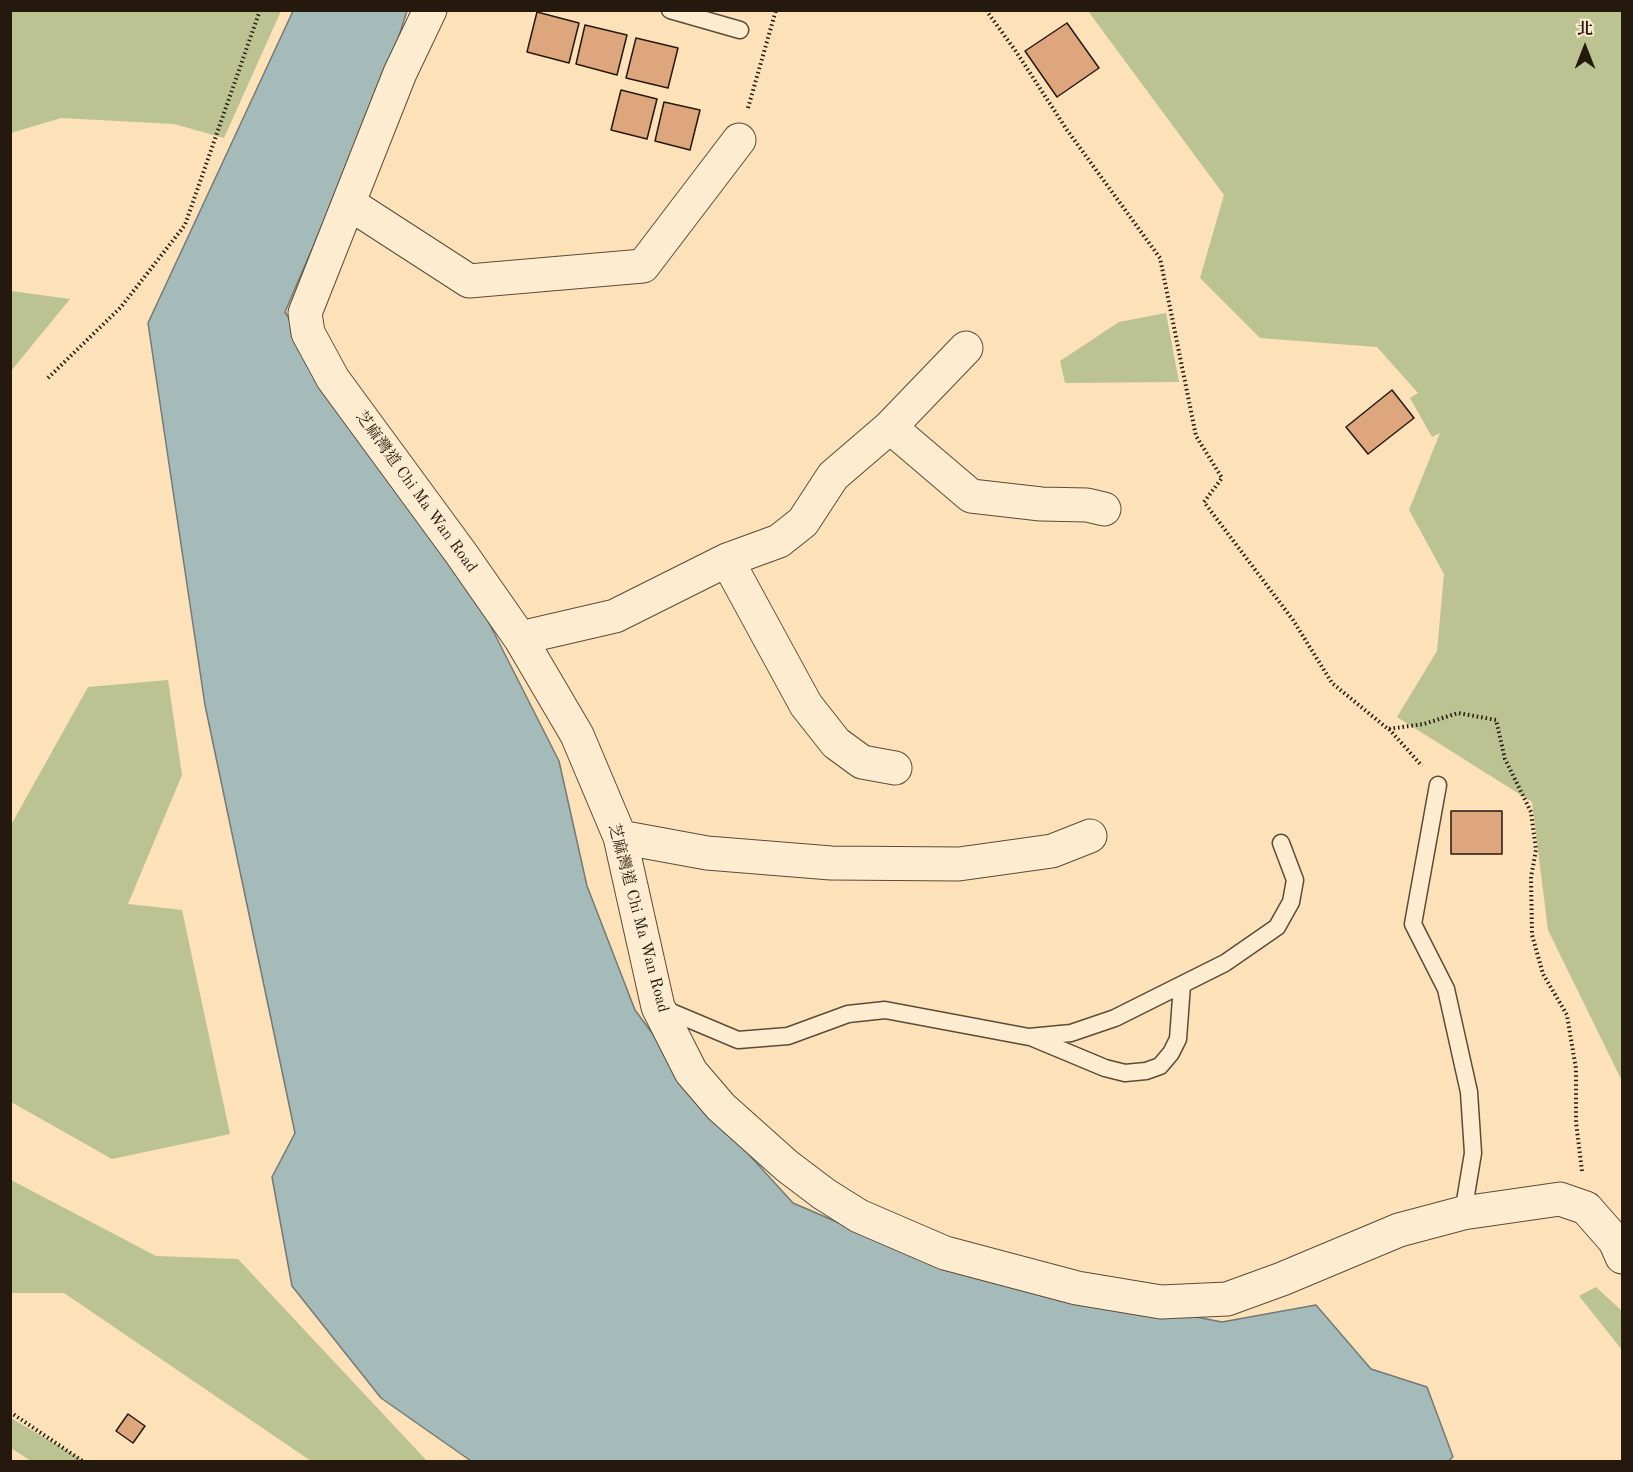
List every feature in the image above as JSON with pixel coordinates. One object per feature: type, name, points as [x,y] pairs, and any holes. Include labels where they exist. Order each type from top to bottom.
[{"type":"street","name":"芝麻灣道 Chi Ma Wan Road","points":[[430,10],[400,73],[305,313],[308,333],[333,379],[520,638],[577,735],[621,837],[658,1007],[691,1072],[721,1107],[787,1166],[824,1194],[859,1216],[945,1253],[1077,1288],[1161,1302],[1227,1299],[1282,1280],[1399,1230],[1463,1213],[1560,1199],[1586,1208]]},
{"type":"street","points":[[350,204],[469,281],[643,266],[739,140]]},
{"type":"street","points":[[520,638],[615,616],[727,560],[779,542],[803,522],[834,476],[890,427],[966,348]]},
{"type":"street","points":[[890,427],[971,496],[1104,509]]},
{"type":"street","points":[[727,560],[806,705],[836,743],[862,762],[895,768]]},
{"type":"street","points":[[621,837],[707,853],[831,863],[959,864],[1052,851],[1090,836]]},
{"type":"street","points":[[1586,1208],[1615,1241],[1623,1257]]},
{"type":"lane","points":[[670,10],[740,30]]},
{"type":"lane","points":[[1438,785],[1413,924],[1446,988],[1469,1092],[1473,1153],[1463,1213]]},
{"type":"lane","points":[[1029,1037],[1071,1033],[1115,1018],[1226,963],[1277,927],[1292,902],[1295,880],[1281,843]]},
{"type":"lane","points":[[658,1007],[738,1040],[788,1036],[848,1014],[885,1010],[1029,1037],[1105,1068],[1125,1073],[1146,1071],[1160,1066],[1171,1053],[1178,1039],[1182,985]]},
{"type":"path","points":[[48,378],[121,307],[185,225],[260,10]]},
{"type":"path","points":[[739,140],[776,10]]},
{"type":"path","points":[[986,10],[1067,130],[1161,258],[1196,436],[1222,478],[1204,502],[1293,620],[1332,683],[1388,729],[1438,785]]},
{"type":"path","points":[[1388,729],[1424,724],[1458,713],[1496,720],[1505,759],[1531,812],[1536,849],[1531,877],[1532,935],[1543,974],[1568,1015],[1576,1070],[1576,1122],[1586,1208]]},
{"type":"path","points":[[10,1412],[84,1461]]},
{"type":"green space","points":[[11,10],[281,11],[224,138],[174,124],[61,118],[11,133]]},
{"type":"green space","points":[[1088,11],[1622,11],[1622,1081],[1548,930],[1532,802],[1397,717],[1437,651],[1444,574],[1409,510],[1440,433],[1432,437],[1410,398],[1418,393],[1377,347],[1260,338],[1200,278],[1224,195]]},
{"type":"green space","points":[[10,291],[70,299],[11,371]]},
{"type":"green space","points":[[1166,313],[1179,382],[1065,383],[1060,361],[1119,322]]},
{"type":"green space","points":[[168,680],[182,775],[128,904],[182,910],[230,1134],[112,1159],[11,1102],[11,825],[88,687]]},
{"type":"green space","points":[[11,1180],[156,1256],[238,1259],[427,1461],[311,1461],[64,1293],[11,1293]]},
{"type":"green space","points":[[1596,1287],[1622,1311],[1622,1350],[1579,1296]]},
{"type":"green space","points":[[11,1418],[85,1461],[31,1461],[11,1448]]},
{"type":"shaded area","points":[[293,11],[407,11],[385,79],[285,312],[380,467],[485,615],[559,761],[587,886],[635,1010],[712,1114],[793,1203],[939,1266],[1222,1322],[1316,1305],[1371,1369],[1427,1387],[1453,1457],[1447,1462],[471,1461],[381,1398],[292,1286],[272,1177],[295,1133],[205,705],[148,323]]},
{"type":"building","points":[[537,12],[579,23],[569,63],[527,52]]},
{"type":"building","points":[[1067,23],[1099,68],[1057,97],[1025,51]]},
{"type":"building","points":[[585,25],[627,35],[617,75],[576,64]]},
{"type":"building","points":[[636,38],[678,48],[668,88],[626,78]]},
{"type":"building","points":[[621,90],[657,99],[647,139],[611,130]]},
{"type":"building","points":[[664,102],[700,110],[690,150],[655,141]]},
{"type":"building","points":[[1392,390],[1414,418],[1368,454],[1346,427]]},
{"type":"building","points":[[1451,811],[1502,811],[1502,854],[1451,854]]},
{"type":"building","points":[[128,1414],[145,1426],[133,1443],[116,1431]]}]
